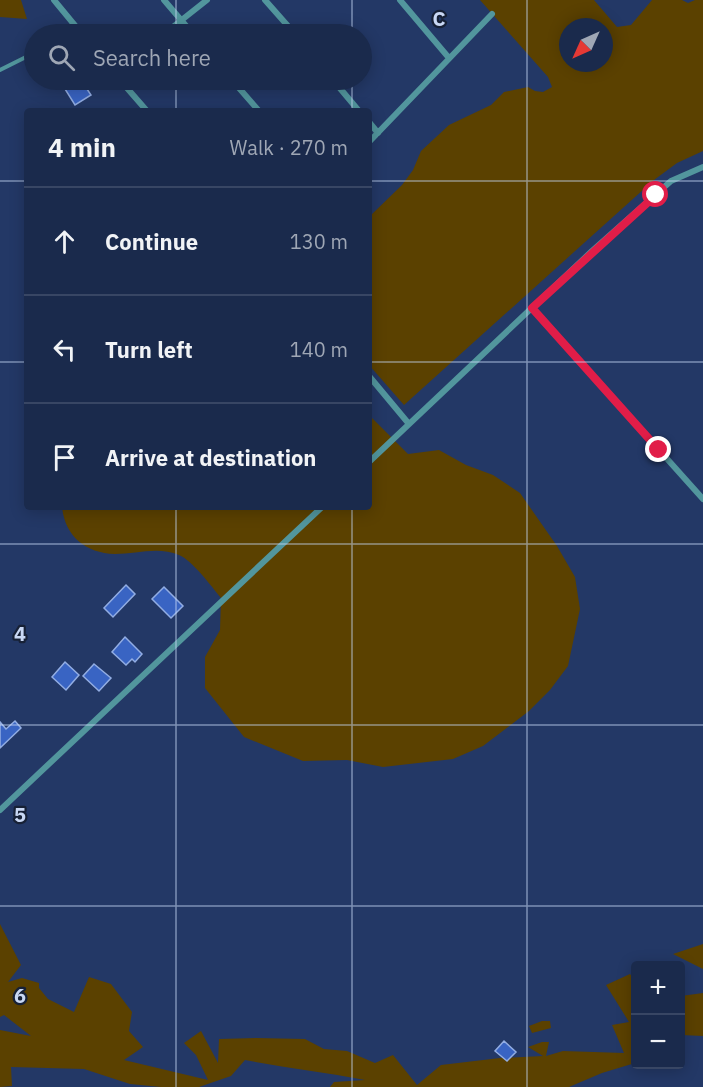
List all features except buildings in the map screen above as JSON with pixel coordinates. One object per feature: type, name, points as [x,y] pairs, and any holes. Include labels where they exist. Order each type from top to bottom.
[{"type":"street","points":[[54,0],[72,24]]},
{"type":"street","points":[[164,0],[184,24]]},
{"type":"street","points":[[177,24],[207,0]]},
{"type":"street","points":[[266,0],[286,24]]},
{"type":"street","points":[[400,0],[449,58]]},
{"type":"street","points":[[372,139],[492,14]]},
{"type":"street","points":[[129,90],[144,108]]},
{"type":"street","points":[[241,90],[256,108]]},
{"type":"street","points":[[341,90],[356,108]]},
{"type":"street","points":[[372,126],[378,133]]},
{"type":"street","points":[[372,459],[592,251],[671,181],[703,167]]},
{"type":"street","points":[[532,308],[703,499]]},
{"type":"street","points":[[372,380],[409,424]]},
{"type":"street","points":[[0,810],[319,510]]},
{"type":"lane","points":[[0,70],[24,58]]},
{"type":"shaded area","points":[[0,0],[21,0],[27,19],[0,17]]},
{"type":"shaded area","points":[[480,0],[594,0],[609,18],[559,18],[559,72],[613,72],[613,22],[617,27],[631,25],[652,0],[682,0],[688,3],[703,0],[703,151],[677,163],[654,180],[404,405],[372,368],[372,214],[402,185],[413,170],[421,151],[449,125],[491,105],[504,92],[528,87],[543,92],[552,87],[548,77]]},
{"type":"shaded area","points":[[372,418],[408,454],[439,450],[466,465],[493,475],[520,493],[557,546],[575,577],[580,609],[568,666],[550,690],[529,711],[483,746],[453,759],[383,767],[347,760],[303,761],[244,737],[205,688],[205,657],[220,630],[221,598],[196,568],[184,558],[171,552],[115,554],[94,550],[78,541],[67,526],[63,510],[372,510]]},
{"type":"shaded area","points":[[0,924],[21,965],[8,982],[22,978],[39,983],[39,988],[48,999],[74,1012],[89,977],[111,984],[132,1012],[129,1031],[143,1047],[124,1060],[208,1080],[196,1055],[184,1043],[201,1031],[218,1063],[219,1039],[305,1039],[324,1049],[347,1051],[375,1063],[393,1055],[417,1085],[441,1065],[543,1056],[528,1047],[542,1042],[549,1042],[546,1056],[563,1051],[624,1053],[612,1025],[629,1022],[606,985],[630,974],[631,1064],[569,1087],[330,1087],[334,1082],[365,1080],[245,1060],[231,1076],[199,1087],[130,1084],[84,1069],[11,1067],[12,1086],[0,1087],[0,1030],[31,1036],[4,1015],[0,1017]]},
{"type":"shaded area","points":[[703,944],[703,969],[673,954]]},
{"type":"shaded area","points":[[703,993],[703,1036],[685,1035],[685,995]]},
{"type":"shaded area","points":[[542,1021],[550,1021],[551,1028],[532,1033],[529,1026]]},
{"type":"route","points":[[656,195],[532,308],[659,450]]}]
